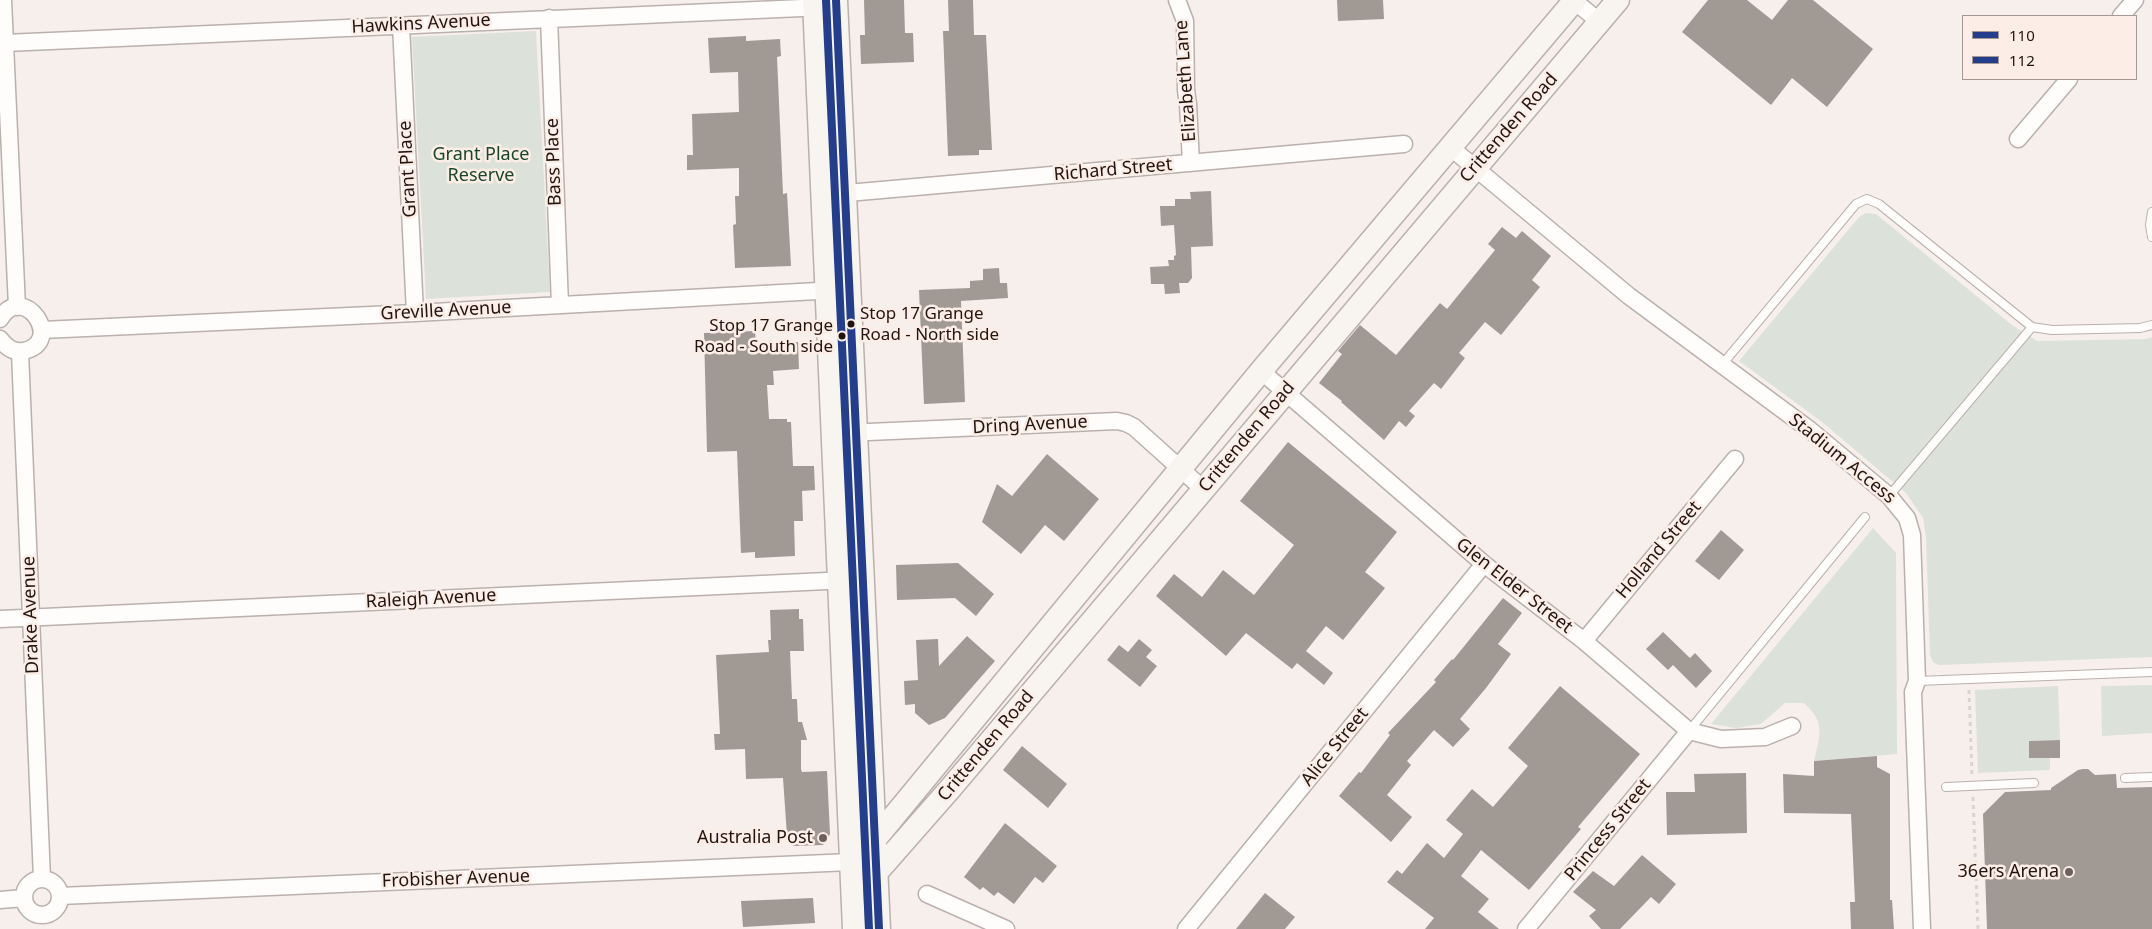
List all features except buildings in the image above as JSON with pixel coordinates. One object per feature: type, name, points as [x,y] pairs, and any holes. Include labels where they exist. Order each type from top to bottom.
[{"type":"main road","name":"Crittenden Road","points":[[851,862],[876,838],[1181,467],[1574,0]]},
{"type":"main road","name":"Crittenden Road","points":[[877,872],[949,790],[1618,0]]},
{"type":"main road","points":[[836,3],[879,929]]},
{"type":"main road","points":[[814,4],[854,929]]},
{"type":"main road","points":[[873,775],[890,796],[910,796]]},
{"type":"main road","points":[[851,862],[877,872]]},
{"type":"street","points":[[4,0],[17,307]]},
{"type":"street","name":"Elizabeth Lane","points":[[1177,0],[1185,21],[1186,90],[1191,163]]},
{"type":"street","points":[[1574,0],[1600,22]]},
{"type":"street","points":[[2122,15],[2135,0]]},
{"type":"street","name":"Hawkins Avenue","points":[[5,43],[836,3]]},
{"type":"street","name":"Bass Place","points":[[548,18],[560,305]]},
{"type":"street","name":"Grant Place","points":[[401,25],[415,313]]},
{"type":"street","points":[[2018,139],[2068,80]]},
{"type":"street","name":"Richard Street","points":[[822,195],[1404,144]]},
{"type":"street","name":"Stadium Access","points":[[1450,147],[1628,296],[1810,430],[1889,496],[1907,518],[1912,535],[1917,681],[1913,692],[1922,929]]},
{"type":"street","name":"Greville Avenue","points":[[42,330],[850,290]]},
{"type":"street","points":[[0,319],[8,310],[17,307],[26,308],[35,313],[40,321],[42,330],[36,345],[20,352],[13,351],[5,346],[0,339]]},
{"type":"street","name":"Drake Avenue","points":[[20,352],[42,879]]},
{"type":"street","name":"Glen Elder Street","points":[[1261,371],[1484,564],[1584,641],[1689,730],[1721,739],[1765,737],[1792,726]]},
{"type":"street","name":"Dring Avenue","points":[[832,433],[1117,421],[1134,427],[1181,467],[1203,489]]},
{"type":"street","name":"Holland Street","points":[[1584,641],[1735,459]]},
{"type":"street","name":"Alice Street","points":[[1186,929],[1484,564]]},
{"type":"street","name":"Raleigh Avenue","points":[[0,619],[863,579]]},
{"type":"street","name":"Princess Street","points":[[1526,929],[1689,730]]},
{"type":"street","name":"Frobisher Avenue","points":[[60,896],[851,862]]},
{"type":"street","points":[[42,879],[53,883],[60,896],[58,907],[44,922],[32,913],[25,904],[24,898],[27,887],[36,880],[42,879]]},
{"type":"street","points":[[926,894],[1006,929]]},
{"type":"street","points":[[0,900],[24,898]]},
{"type":"lane","points":[[1722,366],[1856,204],[1867,199],[1879,204],[2032,327],[2052,330],[2140,328],[2152,325]]},
{"type":"lane","points":[[2152,212],[2150,225],[2152,237]]},
{"type":"lane","points":[[1889,496],[2032,327]]},
{"type":"lane","points":[[1689,730],[1866,517]]},
{"type":"lane","points":[[1917,681],[2152,672]]},
{"type":"lane","points":[[2125,778],[2152,776]]},
{"type":"lane","points":[[1946,787],[2034,782]]},
{"type":"path","points":[[1968,679],[1978,929]]},
{"type":"green space","name":"Grant Place Reserve","points":[[536,31],[550,292],[426,299],[412,37]]},
{"type":"green space","points":[[1866,213],[1876,214],[2012,325],[2037,341],[2146,339],[2152,337],[2152,657],[1939,665],[1933,662],[1930,655],[1926,537],[1923,518],[1906,493],[1822,422],[1739,361],[1859,217]]},
{"type":"green space","points":[[1873,528],[1896,553],[1897,754],[1814,761],[1820,730],[1816,717],[1804,703],[1785,703],[1761,724],[1736,728],[1711,724]]},
{"type":"green space","points":[[2152,685],[2152,733],[2102,736],[2101,686]]},
{"type":"green space","points":[[2058,686],[2060,740],[2029,741],[2029,757],[2050,758],[2050,770],[1978,773],[1975,690]]},
{"type":"transit line","name":"112","points":[[826,0],[869,929]]},
{"type":"transit line","name":"110","points":[[836,0],[879,929]]},
{"type":"place","name":"Stop 17 Grange Road - North side","points":[[851,324]]},
{"type":"place","name":"Stop 17 Grange Road - South side","points":[[842,336]]},
{"type":"place","name":"Australia Post","points":[[823,838]]},
{"type":"place","name":"36ers Arena","points":[[2069,872]]}]
